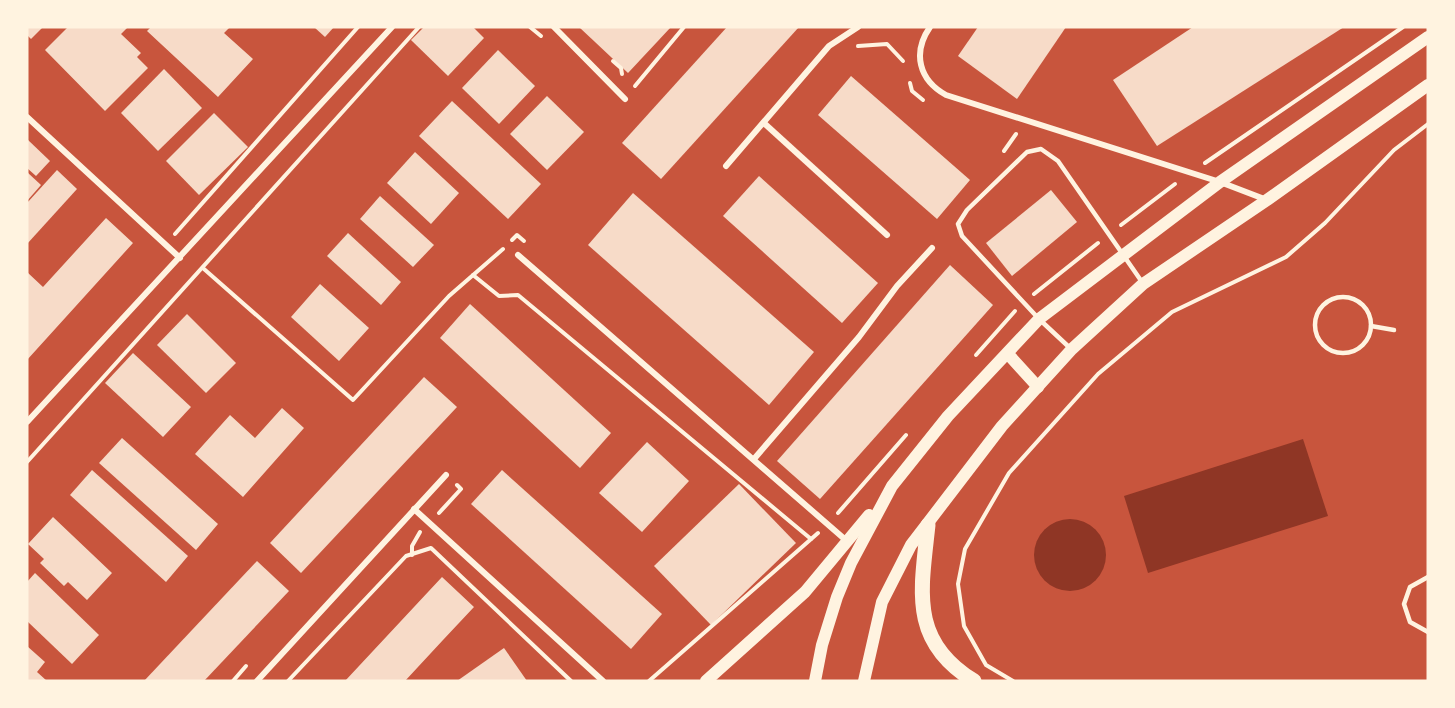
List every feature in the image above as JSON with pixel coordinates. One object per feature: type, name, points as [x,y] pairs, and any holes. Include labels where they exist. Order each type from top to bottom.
[{"type":"main road","points":[[706,681],[776,621],[848,542],[948,416],[1039,319],[1220,182],[1428,37]]},
{"type":"main road","points":[[864,681],[882,602],[911,544],[928,525],[1002,426],[1072,349],[1143,284],[1267,200],[1428,85]]},
{"type":"main road","points":[[1008,354],[1038,387]]},
{"type":"main road","points":[[815,681],[822,645],[841,588],[851,563],[892,486]]},
{"type":"main road","points":[[928,525],[922,583],[925,624],[936,648],[974,681]]},
{"type":"street","points":[[27,422],[392,27]]},
{"type":"street","points":[[554,27],[625,99]]},
{"type":"street","points":[[726,166],[765,124],[829,46],[858,27]]},
{"type":"street","points":[[921,27],[929,28],[920,44],[922,71],[932,85],[946,95],[1220,182],[1267,200]]},
{"type":"street","points":[[27,117],[164,246],[180,258]]},
{"type":"street","points":[[765,124],[887,235]]},
{"type":"street","points":[[754,459],[859,337],[897,286],[932,248]]},
{"type":"street","points":[[518,255],[848,542]]},
{"type":"street","points":[[257,681],[446,475]]},
{"type":"street","points":[[414,509],[603,681]]},
{"type":"lane","points":[[1072,349],[1039,319],[962,236],[958,224],[967,210],[1027,152],[1041,149],[1058,161],[1143,284]]},
{"type":"lane","points":[[1343,298],[1353,299],[1365,307],[1371,326],[1365,343],[1357,349],[1343,353],[1329,350],[1322,343],[1316,325],[1319,311],[1325,304],[1343,298]]},
{"type":"lane","points":[[1371,326],[1394,330]]},
{"type":"lane","points":[[1428,577],[1410,587],[1404,604],[1408,618],[1414,626],[1428,632]]},
{"type":"path","points":[[164,246],[358,27]]},
{"type":"path","points":[[27,462],[204,269],[419,27]]},
{"type":"path","points":[[625,99],[684,27]]},
{"type":"path","points":[[1013,681],[986,665],[964,626],[958,584],[965,549],[1009,473],[1098,374],[1173,312],[1286,257],[1325,223],[1394,150],[1428,124]]},
{"type":"path","points":[[204,269],[353,400],[449,296],[502,248],[518,255]]},
{"type":"path","points":[[472,275],[499,296],[518,296],[811,538]]},
{"type":"path","points":[[288,681],[406,556],[431,548],[571,681]]},
{"type":"shaded area","points":[[1303,439],[1328,516],[1148,573],[1124,496]]},
{"type":"shaded area","points":[[1070,519],[1084,522],[1096,529],[1103,541],[1106,555],[1103,569],[1096,581],[1084,588],[1070,591],[1056,588],[1044,581],[1037,569],[1034,555],[1037,541],[1044,529],[1056,522]]},
{"type":"building","points":[[27,27],[43,27],[31,39],[27,35]]},
{"type":"building","points":[[68,27],[128,27],[121,34],[141,53],[137,57],[148,68],[105,111],[45,50]]},
{"type":"building","points":[[151,27],[230,27],[224,33],[253,59],[218,97],[147,31]]},
{"type":"building","points":[[314,27],[334,27],[325,37]]},
{"type":"building","points":[[424,27],[473,27],[484,38],[448,76],[411,40]]},
{"type":"building","points":[[579,27],[671,27],[628,73]]},
{"type":"building","points":[[727,27],[799,27],[661,179],[622,143]]},
{"type":"building","points":[[978,27],[1066,27],[1017,99],[958,56]]},
{"type":"building","points":[[1193,27],[1344,27],[1157,146],[1113,80]]},
{"type":"building","points":[[498,50],[535,86],[499,124],[462,88]]},
{"type":"building","points":[[164,69],[202,108],[158,151],[121,113]]},
{"type":"building","points":[[851,76],[970,180],[937,219],[818,115]]},
{"type":"building","points":[[547,96],[584,132],[547,170],[510,134]]},
{"type":"building","points":[[452,101],[541,184],[508,219],[419,136]]},
{"type":"building","points":[[214,113],[248,147],[199,195],[166,161]]},
{"type":"building","points":[[27,139],[50,161],[36,176],[27,168]]},
{"type":"building","points":[[415,152],[459,193],[431,224],[387,183]]},
{"type":"building","points":[[57,170],[77,189],[27,244],[27,203]]},
{"type":"building","points":[[27,172],[41,185],[27,201]]},
{"type":"building","points":[[759,176],[878,283],[842,323],[723,216]]},
{"type":"building","points":[[1051,190],[1077,222],[1012,276],[986,243]]},
{"type":"building","points":[[633,193],[814,352],[769,405],[588,245]]},
{"type":"building","points":[[380,196],[434,245],[413,267],[360,219]]},
{"type":"building","points":[[106,218],[133,243],[27,360],[27,272],[43,287]]},
{"type":"building","points":[[348,233],[401,282],[381,305],[327,256]]},
{"type":"building","points":[[950,265],[993,305],[820,499],[777,461]]},
{"type":"building","points":[[320,284],[369,328],[339,361],[291,317]]},
{"type":"building","points":[[470,304],[611,433],[580,468],[440,338]]},
{"type":"building","points":[[187,314],[236,363],[206,393],[157,345]]},
{"type":"building","points":[[133,353],[191,407],[163,437],[105,383]]},
{"type":"building","points":[[424,377],[457,407],[301,573],[270,543]]},
{"type":"building","points":[[282,408],[304,428],[243,497],[195,454],[230,415],[255,438]]},
{"type":"building","points":[[122,438],[218,524],[196,550],[99,463]]},
{"type":"building","points":[[647,442],[689,481],[642,532],[599,493]]},
{"type":"building","points":[[92,470],[188,556],[166,582],[70,495]]},
{"type":"building","points":[[502,470],[662,614],[631,649],[471,504]]},
{"type":"building","points":[[739,484],[796,543],[711,625],[654,566]]},
{"type":"building","points":[[53,517],[112,573],[87,600],[68,582],[64,586],[40,563],[44,559],[28,544]]},
{"type":"building","points":[[257,561],[289,591],[204,681],[144,681]]},
{"type":"building","points":[[35,573],[99,635],[72,664],[27,621],[27,582]]},
{"type":"building","points":[[442,577],[474,607],[405,681],[345,681]]},
{"type":"building","points":[[27,646],[45,662],[37,672],[47,681],[27,681]]},
{"type":"building","points":[[504,648],[527,681],[457,681]]}]
